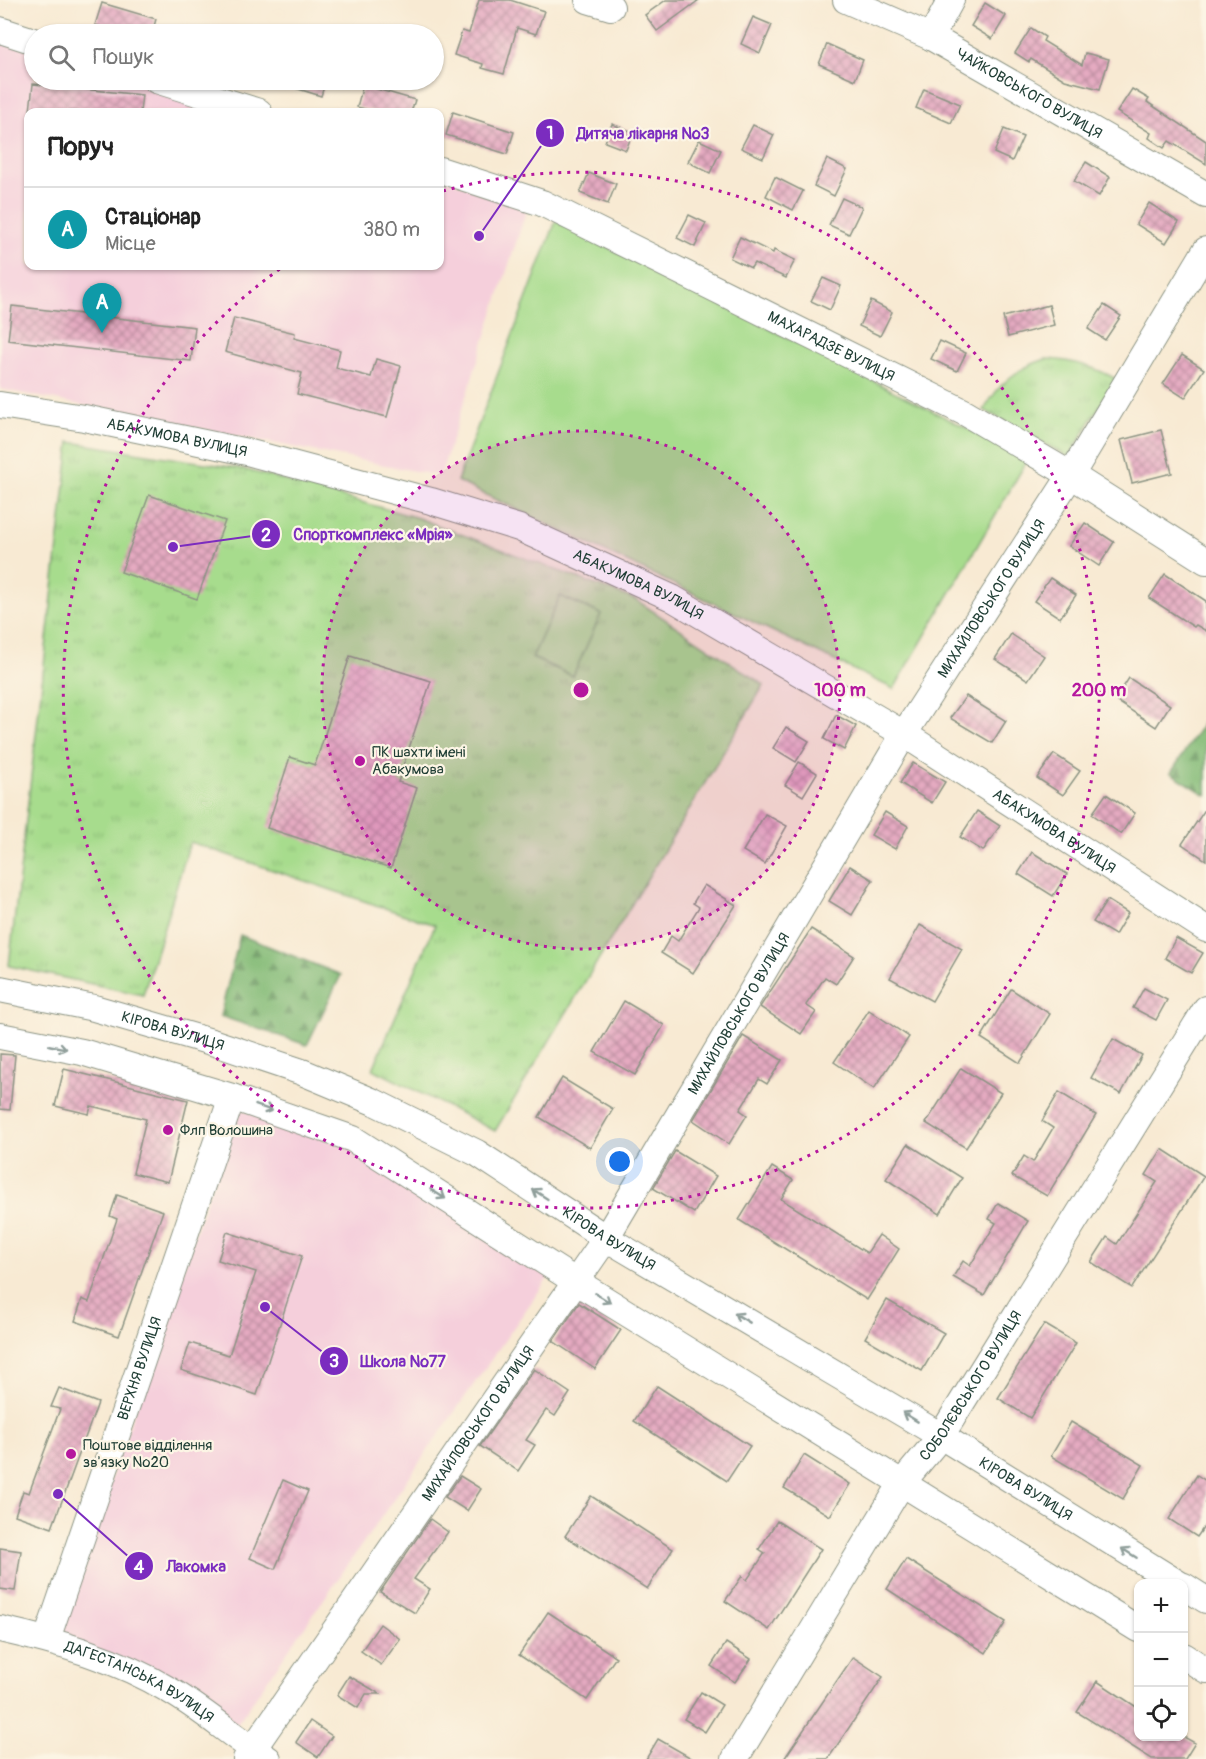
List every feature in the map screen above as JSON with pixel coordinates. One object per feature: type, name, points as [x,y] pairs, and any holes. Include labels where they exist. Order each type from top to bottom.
[{"type":"street","name":"ЧАЙКОВСЬКОГО ВУЛИЦЯ","points":[[846,0],[931,37],[1206,195]]},
{"type":"street","points":[[931,37],[951,0]]},
{"type":"street","points":[[0,30],[24,38]]},
{"type":"street","points":[[188,90],[246,108]]},
{"type":"street","name":"МАХАРАДЗЕ ВУЛИЦЯ","points":[[444,171],[542,203],[966,413],[1071,475],[1206,561]]},
{"type":"street","name":"МИХАЙЛОВСЬКОГО ВУЛИЦЯ","points":[[255,1756],[606,1238],[904,734],[1071,475],[1206,250]]},
{"type":"street","name":"АБАКУМОВА ВУЛИЦЯ","points":[[0,405],[84,418],[247,452],[432,501],[519,528],[672,598],[904,734],[1206,929]]},
{"type":"street","name":"КІРОВА ВУЛИЦЯ","points":[[0,988],[94,1008],[302,1072],[374,1102],[477,1153],[606,1238],[941,1436],[1171,1579]]},
{"type":"street","name":"СОБОЛЄВСЬКОГО ВУЛИЦЯ","points":[[735,1759],[902,1483],[941,1436],[1206,1009]]},
{"type":"street","points":[[0,1036],[82,1052],[232,1097],[353,1139],[575,1281],[1134,1627]]},
{"type":"street","name":"ВЕРХНЯ ВУЛИЦЯ","points":[[47,1639],[232,1097]]},
{"type":"street","points":[[1188,1589],[1206,1600]]},
{"type":"street","name":"ДАГЕСТАНСЬКА ВУЛИЦЯ","points":[[0,1629],[47,1639],[118,1664],[170,1690],[255,1756]]},
{"type":"street","points":[[1188,1659],[1206,1670]]},
{"type":"shaded area","points":[[0,40],[24,48],[24,90],[158,90],[218,108],[24,108],[24,270],[444,270],[444,179],[528,206],[440,476],[0,389]]},
{"type":"shaded area","points":[[238,1109],[348,1147],[553,1271],[236,1725],[57,1637]]},
{"type":"green space","points":[[556,221],[1028,459],[894,689],[457,481]]},
{"type":"green space","points":[[1046,359],[1082,365],[1116,379],[1069,457],[984,410],[996,392],[1010,378],[1026,367]]},
{"type":"green space","points":[[70,442],[243,469],[418,518],[636,600],[764,685],[495,1131],[373,1069],[435,925],[190,842],[143,995],[9,966]]},
{"type":"green space","points":[[560,596],[601,614],[573,676],[532,658]]},
{"type":"green space","points":[[1206,718],[1206,795],[1171,773]]},
{"type":"green space","points":[[240,935],[341,975],[307,1045],[220,1016]]},
{"type":"building","points":[[479,0],[510,0],[544,11],[536,34],[517,28],[504,74],[482,68],[483,64],[454,55],[462,31],[469,33]]},
{"type":"building","points":[[666,0],[699,0],[657,31],[645,15]]},
{"type":"building","points":[[102,3],[156,19],[155,24],[95,24]]},
{"type":"building","points":[[985,3],[1006,16],[992,39],[971,26]]},
{"type":"building","points":[[753,17],[772,25],[760,53],[741,44]]},
{"type":"building","points":[[1031,28],[1045,37],[1043,41],[1082,65],[1085,53],[1109,59],[1100,89],[1065,80],[1031,59],[1029,62],[1015,53]]},
{"type":"building","points":[[827,44],[863,60],[855,80],[819,64]]},
{"type":"building","points":[[924,89],[960,104],[951,123],[916,108]]},
{"type":"building","points":[[1132,89],[1149,99],[1147,102],[1206,141],[1206,164],[1169,141],[1164,148],[1149,138],[1151,133],[1117,112]]},
{"type":"building","points":[[32,90],[92,90],[142,95],[140,108],[30,108]]},
{"type":"building","points":[[302,90],[323,90],[321,96]]},
{"type":"building","points":[[362,90],[380,90],[415,100],[412,108],[357,107]]},
{"type":"building","points":[[453,112],[514,132],[507,154],[446,135]]},
{"type":"building","points":[[612,124],[633,132],[626,150],[605,142]]},
{"type":"building","points":[[753,125],[774,135],[763,158],[741,148]]},
{"type":"building","points":[[1004,129],[1023,137],[1012,161],[994,153]]},
{"type":"building","points":[[699,140],[721,150],[710,173],[688,162]]},
{"type":"building","points":[[827,159],[847,169],[834,196],[814,186]]},
{"type":"building","points":[[1086,162],[1110,177],[1099,196],[1074,181]]},
{"type":"building","points":[[589,173],[616,184],[608,204],[580,193]]},
{"type":"building","points":[[775,177],[803,191],[793,210],[766,196]]},
{"type":"building","points":[[842,198],[862,207],[849,234],[829,225]]},
{"type":"building","points":[[1149,203],[1179,222],[1166,243],[1136,224]]},
{"type":"building","points":[[689,215],[706,223],[695,247],[677,238]]},
{"type":"building","points":[[740,237],[773,253],[774,250],[795,260],[786,278],[754,263],[751,268],[730,258]]},
{"type":"building","points":[[823,278],[841,286],[830,310],[811,301]]},
{"type":"building","points":[[871,301],[892,312],[880,336],[859,326]]},
{"type":"building","points":[[1049,305],[1054,325],[1008,337],[1003,317]]},
{"type":"building","points":[[1104,305],[1121,316],[1105,340],[1088,329]]},
{"type":"building","points":[[12,306],[195,327],[191,361],[8,340]]},
{"type":"building","points":[[234,318],[295,333],[294,338],[340,350],[336,368],[371,377],[376,359],[401,366],[387,417],[297,394],[302,373],[225,352]]},
{"type":"building","points":[[940,341],[966,353],[957,371],[931,359]]},
{"type":"building","points":[[1182,355],[1204,369],[1185,398],[1163,384]]},
{"type":"building","points":[[1161,430],[1172,473],[1132,483],[1121,440]]},
{"type":"building","points":[[149,495],[225,521],[197,599],[121,572]]},
{"type":"building","points":[[1085,523],[1114,542],[1099,566],[1069,546]]},
{"type":"building","points":[[1165,574],[1206,601],[1206,631],[1196,625],[1194,627],[1149,598]]},
{"type":"building","points":[[1050,578],[1076,595],[1060,618],[1034,601]]},
{"type":"building","points":[[1011,634],[1044,656],[1028,680],[995,659]]},
{"type":"building","name":"ПК шахти імені Абакумова","points":[[350,656],[431,681],[398,782],[417,788],[391,868],[267,828],[290,757],[315,765]]},
{"type":"building","points":[[1129,678],[1170,705],[1156,727],[1115,700]]},
{"type":"building","points":[[966,696],[1006,721],[992,743],[950,718]]},
{"type":"building","points":[[836,715],[856,726],[844,750],[824,739]]},
{"type":"building","points":[[786,727],[809,741],[796,762],[773,748]]},
{"type":"building","points":[[1054,754],[1080,771],[1063,795],[1037,778]]},
{"type":"building","points":[[799,762],[817,773],[803,796],[785,785]]},
{"type":"building","points":[[913,763],[945,782],[932,803],[900,783]]},
{"type":"building","points":[[1106,794],[1135,813],[1121,834],[1092,814]]},
{"type":"building","points":[[1206,808],[1206,860],[1182,844]]},
{"type":"building","points":[[977,811],[1000,826],[983,851],[960,837]]},
{"type":"building","points":[[885,812],[908,826],[895,849],[871,835]]},
{"type":"building","points":[[765,814],[787,826],[765,864],[743,851]]},
{"type":"building","points":[[1032,852],[1067,874],[1053,896],[1018,874]]},
{"type":"building","points":[[850,866],[873,880],[852,915],[829,901]]},
{"type":"building","points":[[704,885],[736,905],[693,973],[661,953],[671,936],[678,941],[699,907],[693,903]]},
{"type":"building","points":[[1107,900],[1128,913],[1115,935],[1093,922]]},
{"type":"building","points":[[920,925],[962,949],[932,1001],[890,978]]},
{"type":"building","points":[[811,929],[854,956],[836,984],[825,977],[806,1005],[816,1012],[801,1034],[760,1007]]},
{"type":"building","points":[[1176,938],[1203,953],[1191,973],[1165,958]]},
{"type":"building","points":[[1144,988],[1167,1000],[1156,1020],[1133,1008]]},
{"type":"building","points":[[1011,989],[1050,1014],[1020,1063],[981,1038]]},
{"type":"building","points":[[624,1001],[664,1025],[635,1075],[594,1052]]},
{"type":"building","points":[[869,1010],[909,1037],[874,1089],[834,1062]]},
{"type":"building","points":[[743,1036],[782,1060],[767,1084],[759,1079],[740,1110],[747,1115],[729,1144],[693,1120]]},
{"type":"building","points":[[1113,1039],[1142,1055],[1121,1094],[1091,1078]]},
{"type":"building","points":[[0,1054],[15,1055],[10,1110],[0,1109]]},
{"type":"building","points":[[961,1068],[1001,1093],[966,1148],[926,1123]]},
{"type":"building","points":[[64,1069],[188,1100],[168,1182],[133,1173],[146,1119],[91,1106],[89,1114],[55,1106]]},
{"type":"building","points":[[562,1078],[613,1109],[590,1148],[539,1117]]},
{"type":"building","points":[[1059,1092],[1096,1115],[1047,1196],[1012,1176],[1024,1156],[1033,1162],[1053,1128],[1042,1121]]},
{"type":"building","points":[[908,1144],[962,1178],[940,1214],[886,1179]]},
{"type":"building","points":[[1162,1149],[1204,1176],[1132,1288],[1091,1262],[1107,1237],[1117,1244],[1157,1182],[1146,1175]]},
{"type":"building","points":[[675,1151],[716,1176],[694,1213],[653,1188]]},
{"type":"building","points":[[772,1167],[793,1180],[781,1199],[867,1253],[879,1235],[899,1249],[867,1300],[739,1220]]},
{"type":"building","points":[[117,1195],[163,1211],[119,1336],[75,1321],[82,1299],[89,1302],[117,1219],[110,1216]]},
{"type":"building","points":[[998,1203],[1028,1221],[984,1295],[953,1277],[963,1261],[970,1266],[996,1223],[989,1219]]},
{"type":"building","points":[[227,1232],[302,1256],[257,1395],[181,1370],[190,1343],[229,1355],[256,1272],[218,1260]]},
{"type":"building","points":[[887,1300],[944,1333],[922,1371],[865,1338]]},
{"type":"building","points":[[579,1303],[621,1330],[595,1369],[553,1341]]},
{"type":"building","points":[[1044,1324],[1076,1343],[1030,1418],[998,1398]]},
{"type":"building","points":[[534,1369],[570,1393],[555,1416],[546,1410],[526,1440],[535,1445],[518,1471],[480,1446]]},
{"type":"building","points":[[657,1386],[750,1446],[727,1481],[634,1421]]},
{"type":"building","points":[[59,1388],[98,1403],[52,1528],[15,1515],[23,1491],[29,1493],[60,1409],[51,1407]]},
{"type":"building","points":[[1071,1422],[1143,1465],[1123,1499],[1051,1456]]},
{"type":"building","points":[[804,1455],[850,1484],[830,1516],[784,1488]]},
{"type":"building","points":[[1197,1475],[1206,1481],[1206,1524],[1197,1537],[1169,1519]]},
{"type":"building","points":[[460,1476],[481,1489],[467,1511],[445,1497]]},
{"type":"building","points":[[283,1480],[308,1491],[275,1569],[250,1558]]},
{"type":"building","points":[[591,1496],[673,1549],[647,1589],[565,1536]]},
{"type":"building","points":[[430,1519],[448,1532],[414,1579],[430,1589],[415,1613],[380,1592]]},
{"type":"building","points":[[777,1521],[821,1549],[769,1630],[725,1601],[742,1576],[747,1580],[765,1553],[759,1549]]},
{"type":"building","points":[[0,1548],[21,1551],[15,1591],[0,1589]]},
{"type":"building","points":[[906,1559],[1006,1622],[986,1653],[887,1589]]},
{"type":"building","points":[[548,1612],[616,1657],[587,1700],[519,1655]]},
{"type":"building","points":[[380,1624],[400,1639],[381,1665],[361,1651]]},
{"type":"building","points":[[726,1643],[751,1659],[735,1682],[711,1666]]},
{"type":"building","points":[[853,1657],[883,1677],[828,1759],[784,1759]]},
{"type":"building","points":[[349,1676],[380,1694],[366,1694],[358,1708],[337,1695]]},
{"type":"building","points":[[1097,1681],[1134,1705],[1134,1741],[1188,1741],[1188,1739],[1195,1743],[1185,1759],[1152,1759],[1077,1712]]},
{"type":"building","points":[[701,1692],[722,1705],[705,1732],[684,1719]]},
{"type":"building","points":[[310,1721],[332,1736],[318,1757],[296,1742]]},
{"type":"building","points":[[658,1739],[693,1759],[646,1759]]},
{"type":"place","name":"Дитяча лікарня №3","points":[[479,236]]},
{"type":"place","name":"Стаціонар","points":[[102,333]]},
{"type":"place","name":"Спорткомплекс «Мрія»","points":[[173,547]]},
{"type":"place","name":"ПК шахти імені Абакумова","points":[[360,761]]},
{"type":"place","name":"Флп Волошина","points":[[168,1130]]},
{"type":"place","name":"Школа №77","points":[[265,1307]]},
{"type":"place","name":"Поштове відділення зв'язку №20","points":[[71,1454]]},
{"type":"place","name":"Лакомка","points":[[58,1494]]}]
